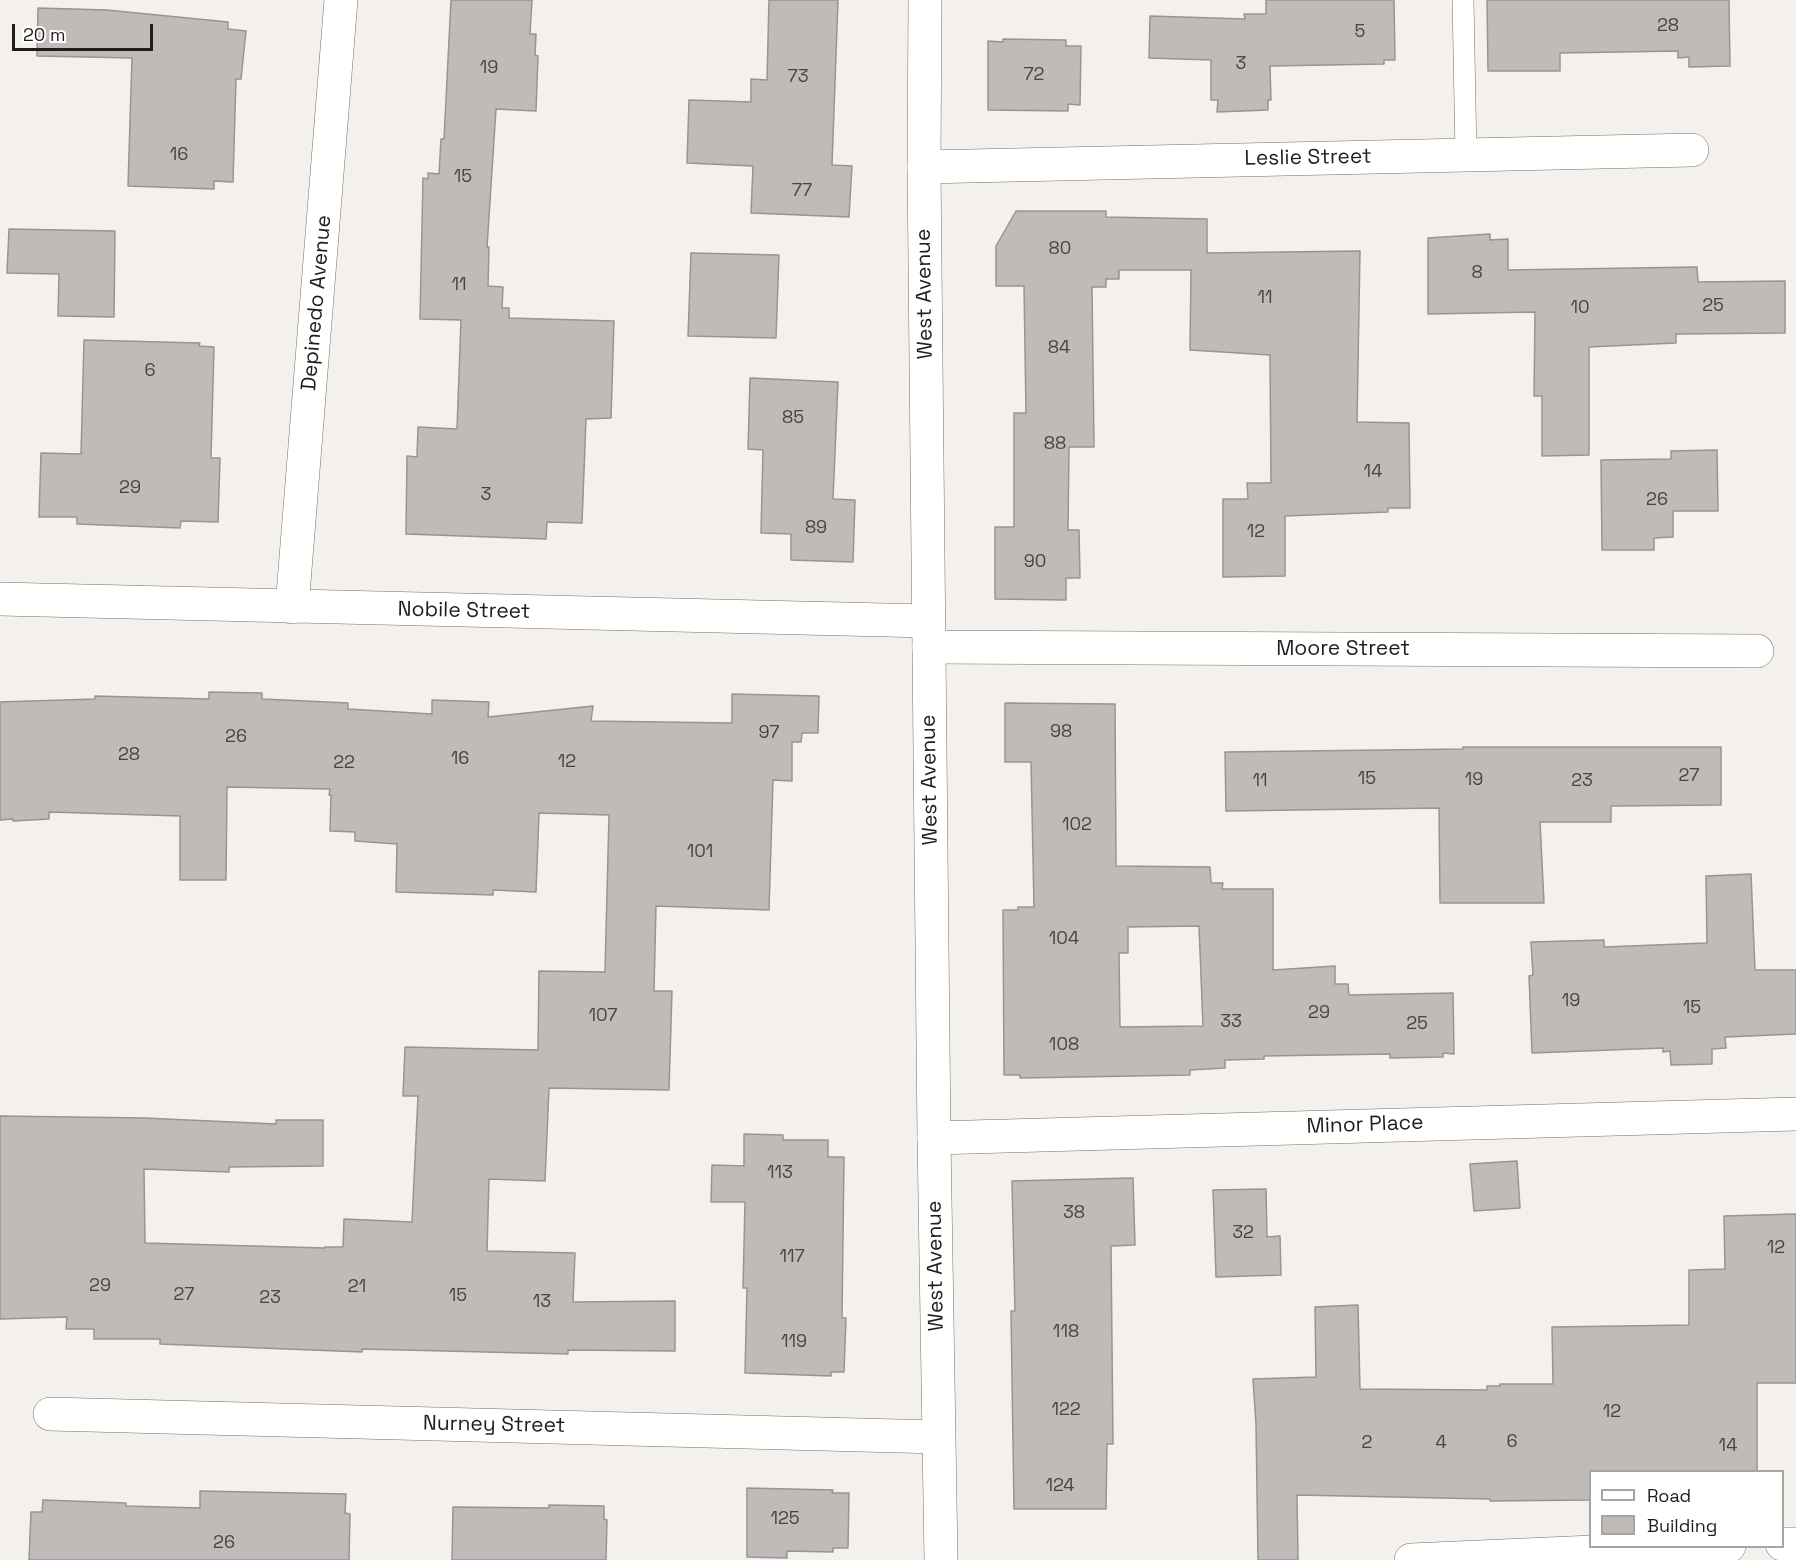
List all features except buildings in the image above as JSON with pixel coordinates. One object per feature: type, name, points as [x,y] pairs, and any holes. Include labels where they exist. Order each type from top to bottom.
[{"type":"street","name":"Depinedo Avenue","points":[[292,607],[341,0]]},
{"type":"street","name":"West Avenue","points":[[925,0],[928,634],[941,1560]]},
{"type":"street","name":"Leslie Street","points":[[924,167],[1692,150]]},
{"type":"street","name":"Nobile Street","points":[[0,599],[292,607],[928,634]]},
{"type":"street","name":"Moore Street","points":[[928,634],[1757,651]]},
{"type":"street","name":"Minor Place","points":[[934,1138],[1796,1114]]},
{"type":"street","name":"Nurney Street","points":[[50,1414],[938,1437]]},
{"type":"street","points":[[1411,1560],[1684,1548]]},
{"type":"lane","points":[[1463,0],[1466,155]]}]
